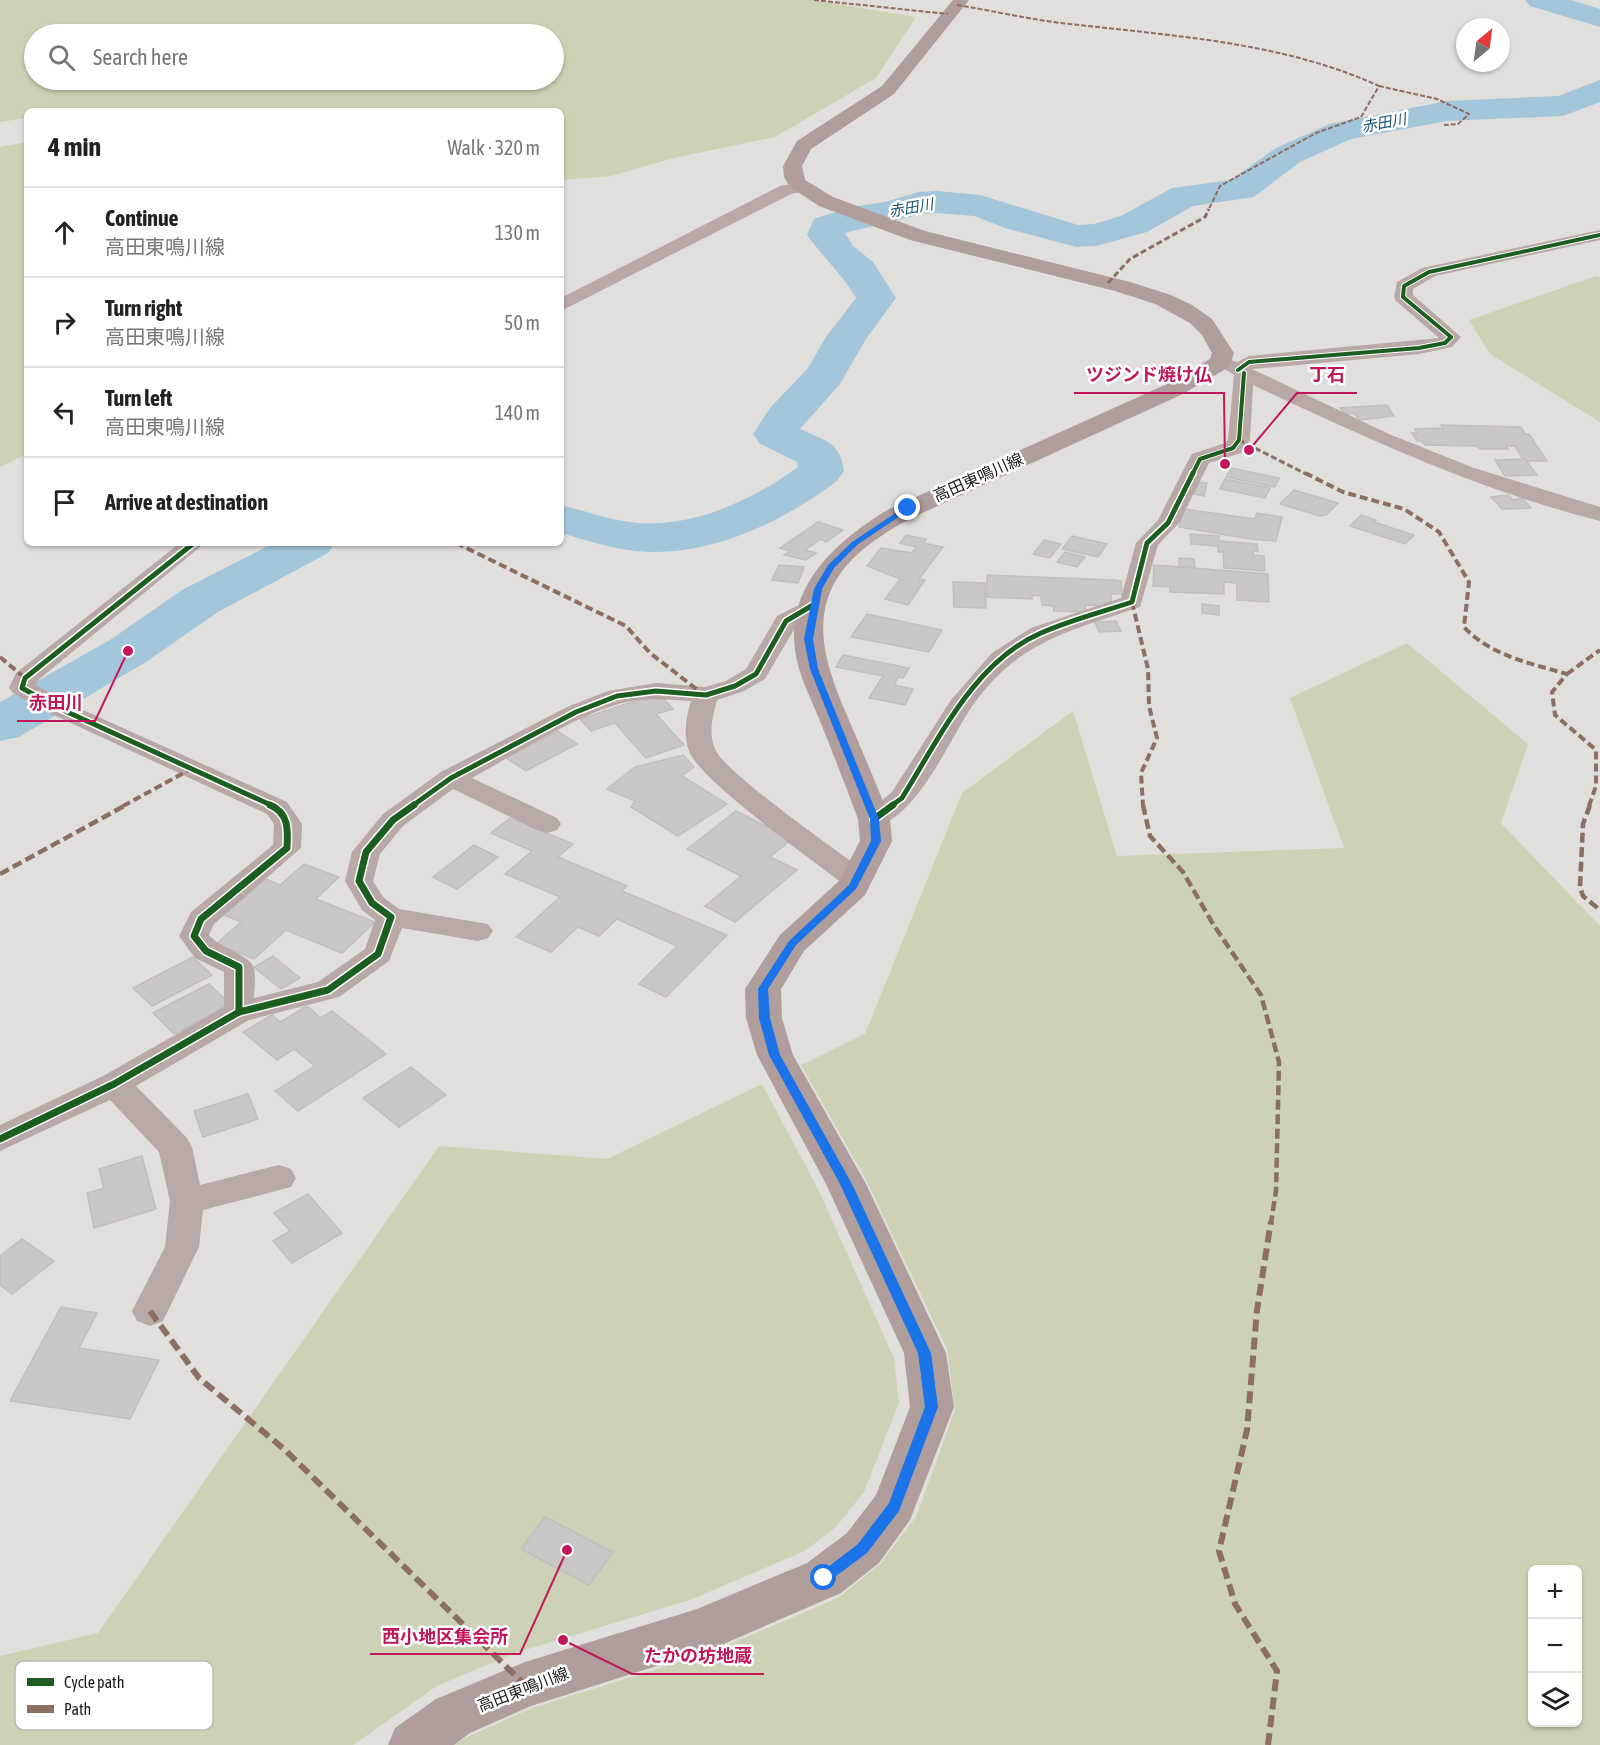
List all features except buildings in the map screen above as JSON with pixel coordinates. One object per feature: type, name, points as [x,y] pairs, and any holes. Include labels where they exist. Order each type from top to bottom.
[{"type":"main road","points":[[961,0],[888,90],[804,145],[795,155],[791,163],[793,174],[801,187],[862,216],[956,247],[1108,283],[1175,304],[1197,316],[1208,327],[1234,368]]},
{"type":"main road","name":"高田東鳴川線","points":[[413,1745],[453,1716],[525,1685],[702,1630],[824,1578],[863,1548],[894,1506],[932,1407],[925,1353],[846,1184],[775,1055],[764,1018],[763,989],[792,943],[853,887],[876,841],[874,819],[814,669],[809,639],[813,605],[818,589],[831,567],[854,544],[886,520],[908,508],[1175,389],[1234,368]]},
{"type":"street","points":[[564,303],[786,190],[801,187]]},
{"type":"street","points":[[1234,368],[1249,362],[1419,348],[1445,343],[1452,337],[1403,297],[1404,286],[1415,278],[1429,272],[1600,235]]},
{"type":"street","points":[[1234,368],[1382,438],[1466,473],[1600,513]]},
{"type":"street","points":[[874,819],[902,798],[960,705],[1001,658],[1040,633],[1132,602],[1147,543],[1168,523],[1200,459],[1233,448],[1239,440],[1234,368]]},
{"type":"street","points":[[190,546],[25,678],[22,688],[52,705],[277,808],[288,824],[287,848],[201,919],[194,936],[206,951],[239,967],[239,1012]]},
{"type":"street","points":[[478,931],[391,917],[372,903],[359,881],[366,852],[393,820],[451,778],[576,712],[617,696],[656,691],[706,695],[735,686],[756,674],[786,621],[813,605]]},
{"type":"street","points":[[706,695],[698,720],[702,751],[729,781],[857,879]]},
{"type":"street","points":[[451,778],[547,824]]},
{"type":"street","points":[[0,1139],[114,1084],[239,1012],[328,990],[378,954],[391,917]]},
{"type":"street","points":[[114,1084],[175,1147],[187,1201],[182,1247],[150,1311]]},
{"type":"street","points":[[187,1201],[279,1178]]},
{"type":"green space","points":[[0,0],[813,0],[916,17],[876,78],[775,137],[674,158],[611,176],[564,180],[564,108],[24,108],[24,118],[0,122]]},
{"type":"green space","points":[[24,143],[24,455],[0,467],[0,147]]},
{"type":"green space","points":[[1596,276],[1600,277],[1600,422],[1490,354],[1469,320]]},
{"type":"green space","points":[[1407,643],[1528,744],[1501,823],[1600,926],[1600,1745],[455,1745],[465,1738],[532,1708],[711,1652],[838,1598],[881,1563],[916,1517],[955,1410],[947,1349],[865,1178],[801,1065],[865,1034],[962,793],[1073,711],[1117,856],[1344,848],[1290,698]]},
{"type":"green space","points":[[762,1084],[819,1191],[894,1358],[899,1403],[864,1492],[836,1527],[805,1551],[690,1600],[515,1653],[437,1686],[353,1745],[0,1745],[0,1656],[98,1633],[439,1146],[607,1159]]},
{"type":"waterway","name":"赤田川","points":[[1540,0],[1600,18]]},
{"type":"waterway","name":"赤田川","points":[[564,520],[638,537],[685,534],[710,529],[759,510],[803,485],[821,471],[819,455],[775,434],[786,417],[825,375],[847,337],[876,298],[859,270],[840,254],[826,235],[827,227],[850,218],[889,212],[919,203],[937,202],[980,206],[1021,221],[1077,236],[1096,235],[1134,224],[1159,208],[1185,196],[1241,189],[1288,155],[1342,131],[1447,111],[1563,106],[1600,90]]},
{"type":"waterway","name":"赤田川","points":[[0,725],[128,651],[200,601],[305,546]]},
{"type":"marked path","points":[[814,0],[948,14]]},
{"type":"marked path","points":[[957,5],[1068,24],[1159,32],[1281,54],[1355,75],[1379,86],[1361,117],[1316,133],[1220,186],[1205,217],[1130,259],[1108,283]]},
{"type":"marked path","points":[[1379,86],[1437,99],[1469,114],[1458,124],[1444,125]]},
{"type":"marked path","points":[[1239,440],[1343,492],[1404,509],[1439,532],[1469,582],[1464,627],[1473,637],[1511,658],[1567,674],[1552,692],[1555,715],[1596,750],[1596,786],[1583,824],[1580,887],[1583,896],[1600,910]]},
{"type":"marked path","points":[[462,546],[626,626],[650,653],[679,678],[699,691]]},
{"type":"marked path","points":[[1132,602],[1148,669],[1149,706],[1157,738],[1141,773],[1143,806],[1150,836],[1183,872],[1213,924],[1261,995],[1279,1062],[1276,1191],[1257,1310],[1247,1430],[1219,1551],[1235,1604],[1277,1671],[1268,1745]]},
{"type":"marked path","points":[[1567,674],[1600,650]]},
{"type":"marked path","points":[[0,657],[25,678]]},
{"type":"marked path","points":[[0,874],[191,769]]},
{"type":"marked path","points":[[150,1311],[199,1378],[284,1449],[525,1685]]},
{"type":"cycle path","points":[[1238,370],[1249,362],[1419,348],[1445,343],[1451,337],[1403,297],[1404,286],[1429,272],[1600,235]]},
{"type":"cycle path","points":[[874,819],[902,798],[960,705],[1001,658],[1040,633],[1132,602],[1147,543],[1168,523],[1200,459],[1233,448],[1239,440],[1244,373]]},
{"type":"cycle path","points":[[190,546],[25,678],[22,688],[52,705],[277,808],[288,824],[287,848],[201,919],[194,936],[206,951],[239,967],[239,1012]]},
{"type":"cycle path","points":[[0,1139],[114,1084],[239,1012],[328,990],[378,954],[391,917],[372,903],[359,881],[366,852],[393,820],[451,778],[576,712],[617,696],[656,691],[706,695],[735,686],[756,674],[786,621],[813,605]]},
{"type":"place","name":"丁石","points":[[1249,450]]},
{"type":"place","name":"ツジンド焼け仏","points":[[1225,464]]},
{"type":"place","name":"赤田川","points":[[128,651]]},
{"type":"place","name":"西小地区集会所","points":[[567,1550]]},
{"type":"place","name":"たかの坊地蔵","points":[[563,1640]]},
{"type":"route","points":[[824,1578],[863,1548],[894,1506],[932,1407],[925,1353],[846,1184],[775,1055],[764,1018],[763,989],[792,943],[853,887],[876,841],[874,819],[814,669],[809,639],[813,605],[818,589],[831,567],[854,544],[886,520],[908,508]]}]
